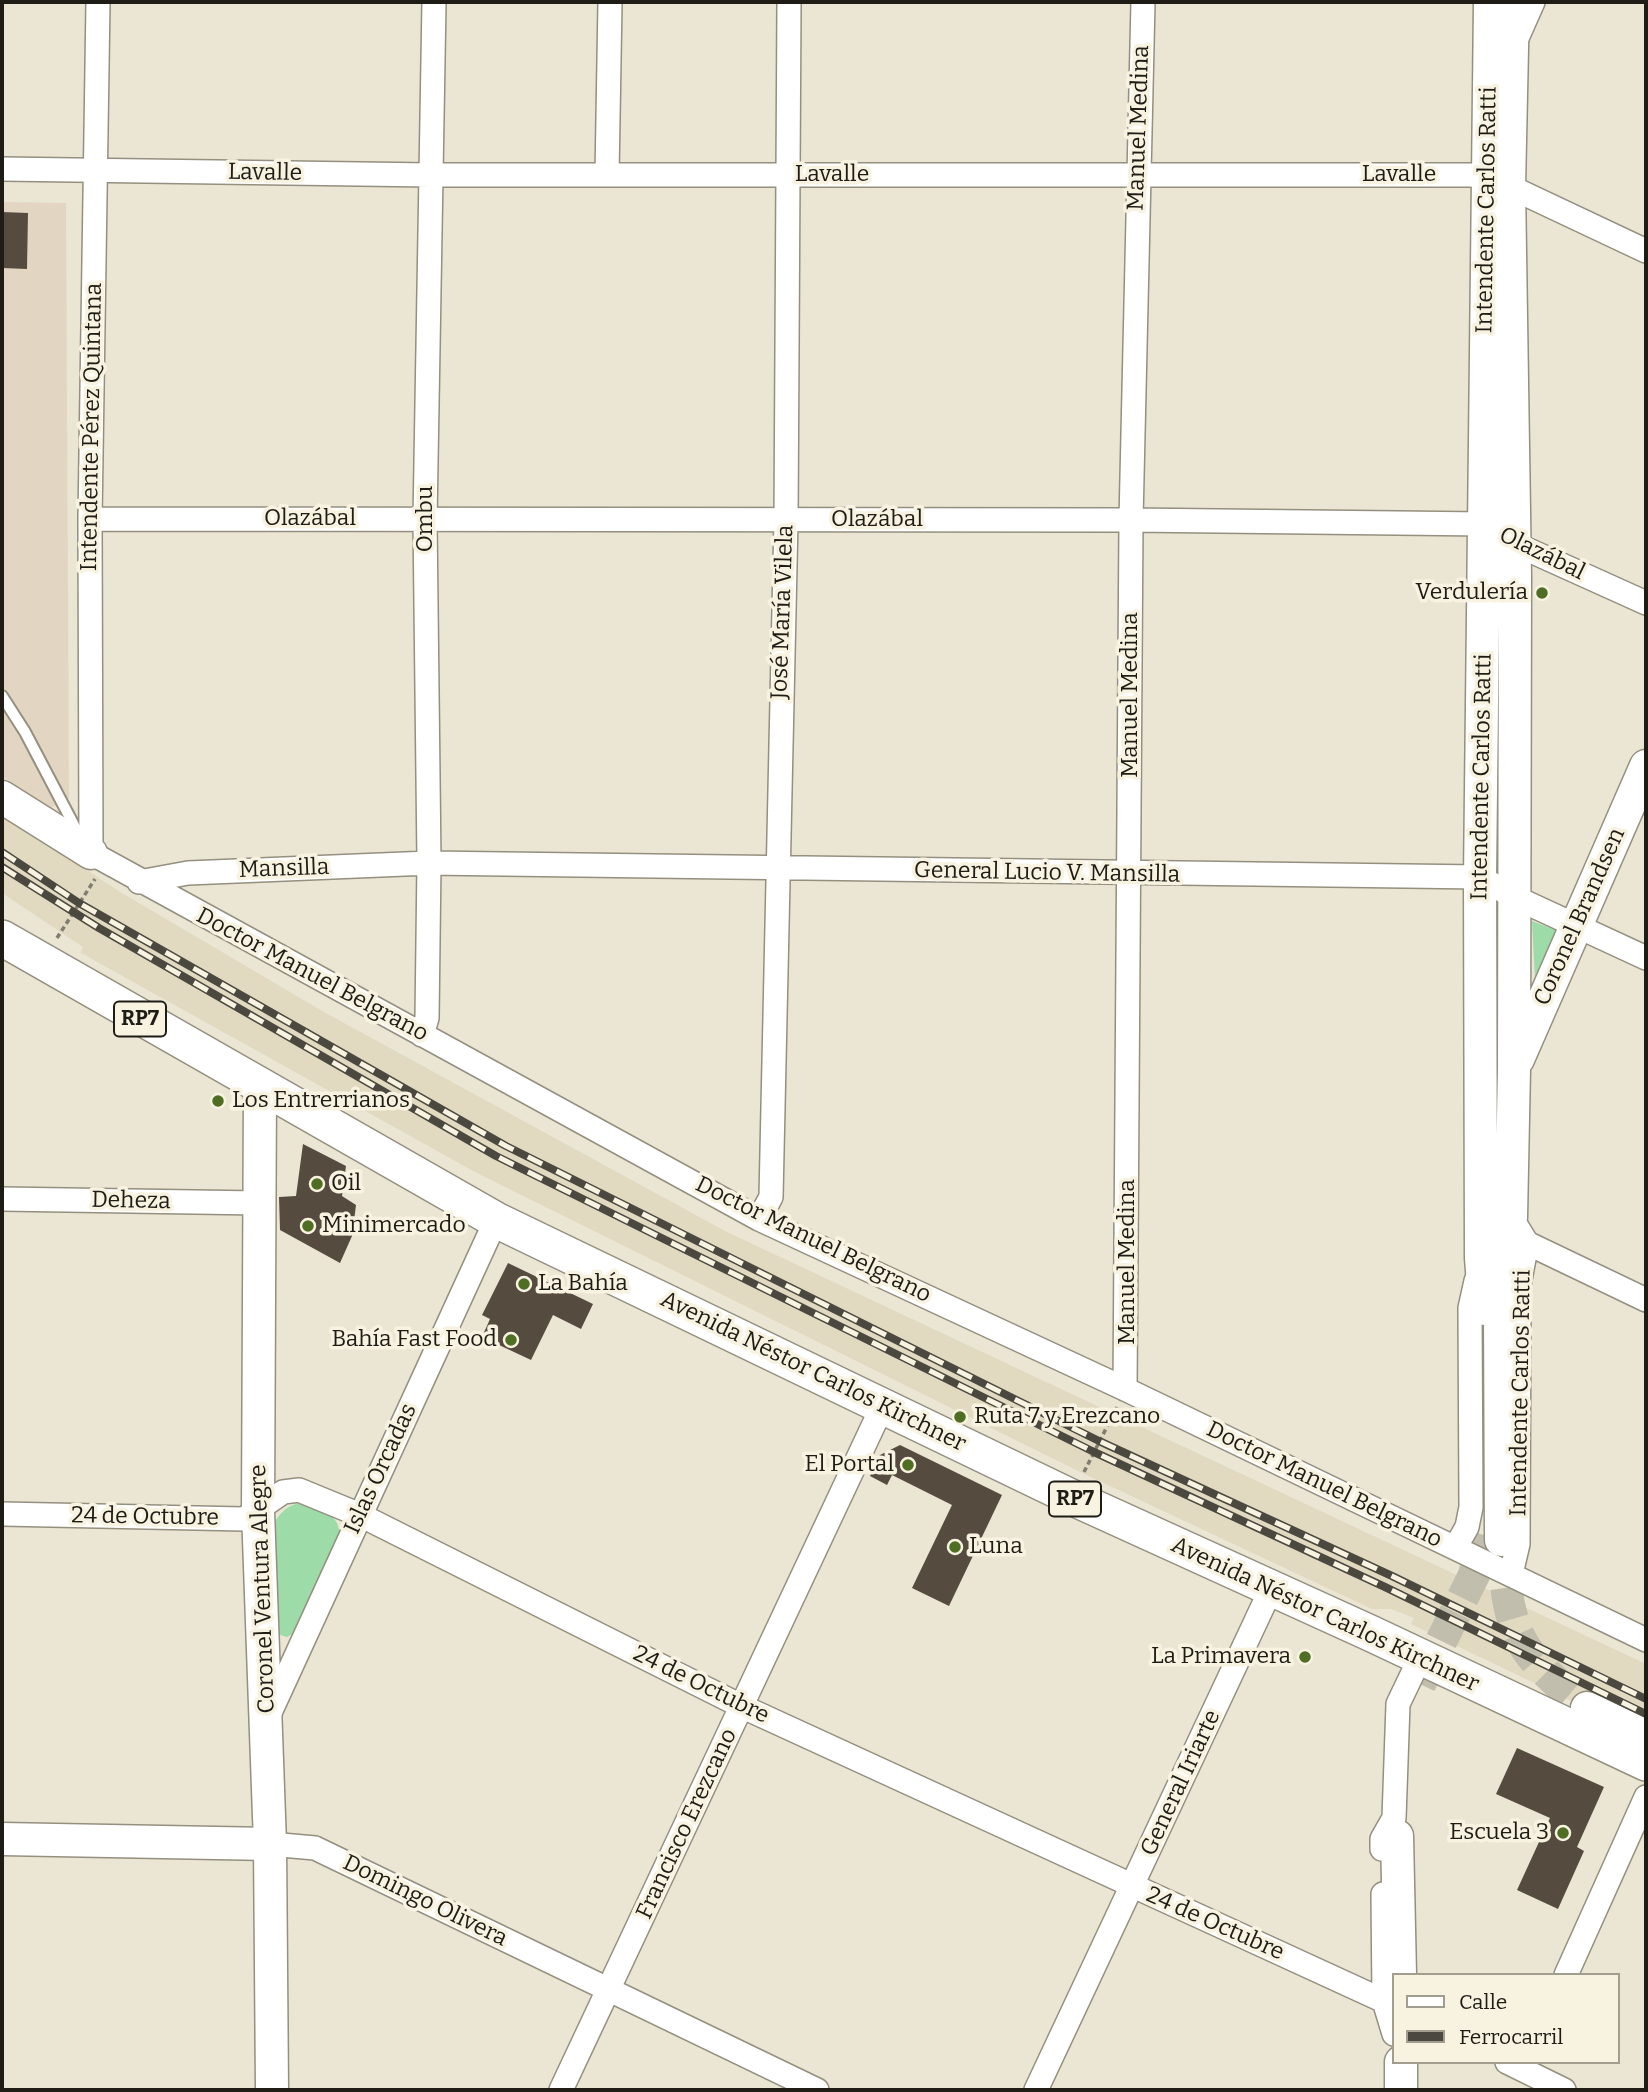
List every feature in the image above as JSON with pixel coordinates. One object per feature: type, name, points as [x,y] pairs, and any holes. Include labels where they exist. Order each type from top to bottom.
[{"type":"main road","name":"Intendente Carlos Ratti","points":[[1490,2],[1498,181],[1513,543],[1512,896],[1519,1230],[1500,1313],[1492,1538],[1481,1258],[1480,877],[1485,524],[1498,181],[1512,48],[1513,2]]},
{"type":"main road","name":"Coronel Brandsen","points":[[1514,1069],[1646,766]]},
{"type":"main road","name":"Doctor Manuel Belgrano","points":[[2,797],[94,864]]},
{"type":"main road","name":"Avenida Néstor Carlos Kirchner","points":[[2,938],[496,1220],[1071,1497],[1646,1763]]},
{"type":"main road","name":"Coronel Ventura Alegre","points":[[260,1087],[258,1511],[270,1844],[272,2090]]},
{"type":"main road","points":[[1587,1708],[1646,1736]]},
{"type":"main road","points":[[1395,1827],[1401,1973]]},
{"type":"main road","name":"Domingo Olivera","points":[[2,1839],[270,1844]]},
{"type":"main road","points":[[1401,2064],[1401,2090]]},
{"type":"street","name":"Intendente Pérez Quintana","points":[[94,864],[90,519],[98,2]]},
{"type":"street","name":"Ombu","points":[[422,1035],[426,1018],[429,863],[425,519],[434,2]]},
{"type":"street","points":[[607,175],[610,2]]},
{"type":"street","name":"José María Vilela","points":[[759,1219],[771,1197],[776,870],[786,520],[789,2]]},
{"type":"street","name":"Manuel Medina","points":[[1125,1389],[1131,520],[1143,2]]},
{"type":"street","points":[[1512,48],[1533,2]]},
{"type":"street","name":"Lavalle","points":[[2,169],[431,175],[1138,176],[1498,181],[1646,251]]},
{"type":"street","name":"Olazábal","points":[[90,519],[1131,520],[1485,524],[1513,543],[1646,603]]},
{"type":"street","name":"General Lucio V. Mansilla","points":[[429,863],[776,870],[1480,877]]},
{"type":"street","name":"Mansilla","points":[[139,882],[188,873],[429,863]]},
{"type":"street","name":"Doctor Manuel Belgrano","points":[[94,864],[139,882],[759,1219],[1125,1389],[1646,1640]]},
{"type":"street","points":[[1480,877],[1512,896],[1646,958]]},
{"type":"street","name":"Deheza","points":[[2,1199],[259,1203]]},
{"type":"street","name":"Islas Orcadas","points":[[266,1720],[496,1220]]},
{"type":"street","points":[[1519,1230],[1646,1300]]},
{"type":"street","name":"Intendente Carlos Ratti","points":[[1511,1574],[1518,1544],[1519,1230]]},
{"type":"street","name":"Intendente Carlos Ratti","points":[[1455,1548],[1467,1527],[1471,1507],[1470,1308],[1481,1258]]},
{"type":"street","name":"Francisco Erezcano","points":[[561,2090],[883,1405]]},
{"type":"street","name":"24 de Octubre","points":[[2,1514],[244,1519],[283,1493],[299,1490],[359,1515],[741,1706],[1384,2001]]},
{"type":"street","name":"General Iriarte","points":[[1036,2090],[1271,1588]]},
{"type":"street","points":[[1392,2027],[1384,2001],[1382,1839],[1395,1827],[1398,1704],[1420,1657]]},
{"type":"street","points":[[1567,1973],[1646,1797]]},
{"type":"street","points":[[1395,1827],[1411,1836],[1415,1973]]},
{"type":"street","name":"Domingo Olivera","points":[[270,1844],[315,1848],[817,2090]]},
{"type":"street","points":[[1518,2065],[1564,2090]]},
{"type":"lane","points":[[2,696],[25,732],[59,803],[94,864]]},
{"type":"path","points":[[55,943],[94,864]]},
{"type":"path","points":[[1071,1497],[1125,1389]]},
{"type":"shaded area","points":[[2,202],[66,203],[69,798],[49,809],[2,776]]},
{"type":"shaded area","points":[[2,815],[122,893],[324,1012],[725,1231],[1646,1664],[1646,1731],[1582,1706],[1411,1624],[1414,1618],[1391,1609],[1372,1609],[1080,1472],[475,1172],[81,953],[83,947],[2,893]]},
{"type":"green space","points":[[1532,921],[1558,931],[1535,980]]},
{"type":"green space","points":[[305,1502],[333,1518],[340,1536],[296,1632],[287,1637],[280,1635],[276,1618],[276,1520],[288,1507]]},
{"type":"building","points":[[2,212],[28,213],[27,269],[2,268]]},
{"type":"building","points":[[303,1144],[346,1166],[342,1196],[356,1205],[352,1236],[340,1263],[280,1230],[279,1197],[296,1196]]},
{"type":"building","name":"La Bahía","points":[[508,1263],[593,1304],[581,1329],[553,1315],[531,1360],[482,1337],[490,1319],[482,1315]]},
{"type":"building","name":"Luna","points":[[900,1445],[1002,1495],[949,1606],[912,1588],[952,1505],[892,1475],[887,1485],[870,1476],[880,1455]]},
{"type":"building","name":"Escuela 3","points":[[1517,1748],[1604,1787],[1577,1847],[1584,1851],[1558,1909],[1517,1890],[1550,1818],[1496,1794]]},
{"type":"tunnel","points":[[1420,1684],[1474,1575],[1484,1535]]},
{"type":"tunnel","points":[[1501,1540],[1508,1597],[1519,1636],[1543,1670],[1587,1708]]},
{"type":"railway","points":[[2,852],[79,903],[506,1146],[1099,1441],[1392,1576],[1646,1699]]},
{"type":"railway","points":[[2,867],[99,928],[496,1156],[1094,1452],[1385,1587],[1646,1714]]},
{"type":"place","name":"Verdulería","points":[[1542,593]]},
{"type":"place","name":"Los Entrerrianos","points":[[218,1101]]},
{"type":"place","name":"Oil","points":[[317,1184]]},
{"type":"place","name":"Minimercado","points":[[308,1226]]},
{"type":"place","name":"La Bahía","points":[[524,1284]]},
{"type":"place","name":"Bahía Fast Food","points":[[511,1340]]},
{"type":"place","name":"Ruta 7 y Erezcano","points":[[960,1417]]},
{"type":"place","name":"El Portal","points":[[908,1465]]},
{"type":"place","name":"Luna","points":[[955,1547]]},
{"type":"place","name":"La Primavera","points":[[1305,1657]]},
{"type":"place","name":"Escuela 3","points":[[1563,1833]]}]
